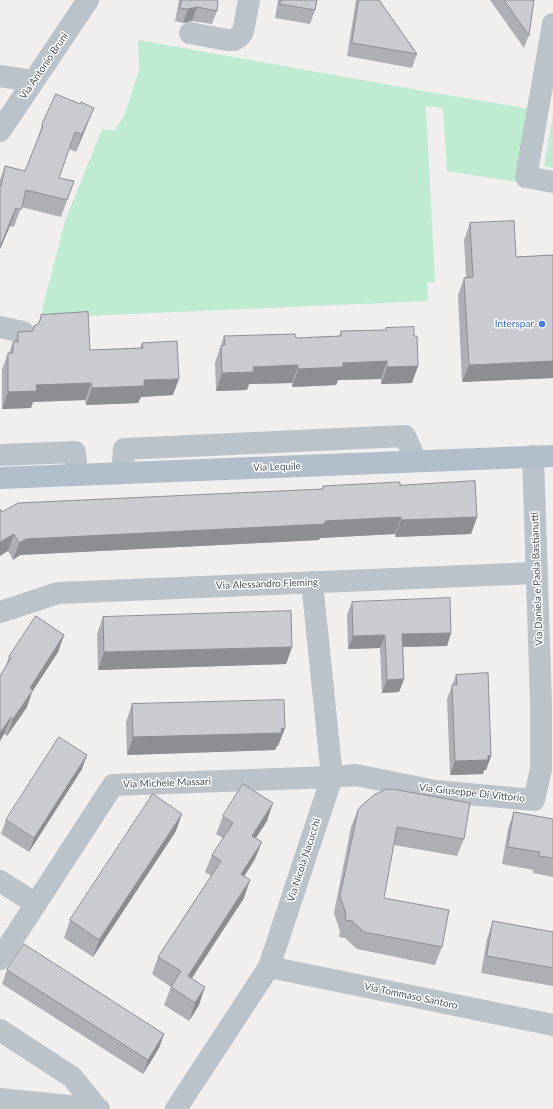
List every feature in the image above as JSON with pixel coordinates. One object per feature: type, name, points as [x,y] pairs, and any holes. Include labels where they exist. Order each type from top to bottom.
[{"type":"main road","name":"Via Lequile","points":[[0,478],[543,456]]},
{"type":"street","name":"Via Antonio Bruni","points":[[0,131],[88,0]]},
{"type":"street","points":[[190,33],[234,40],[243,32],[249,0]]},
{"type":"street","points":[[553,24],[526,177],[553,182]]},
{"type":"street","points":[[0,76],[33,81]]},
{"type":"street","points":[[0,326],[23,332]]},
{"type":"street","points":[[0,455],[75,452],[77,475]]},
{"type":"street","name":"Via Daniela e Paola Bastianutti","points":[[543,456],[536,573],[547,704],[547,770]]},
{"type":"street","name":"Via Alessandro Fleming","points":[[0,612],[58,593],[536,573]]},
{"type":"street","name":"Via Nicola Nacucchi","points":[[176,1109],[269,967],[332,777],[312,582]]},
{"type":"street","name":"Via Giuseppe Di Vittorio","points":[[332,777],[356,775],[434,791],[534,800],[547,770]]},
{"type":"street","name":"Via Michele Massari","points":[[0,959],[113,785],[332,777]]},
{"type":"street","points":[[0,881],[36,904]]},
{"type":"street","name":"Via Tommaso Santoro","points":[[269,967],[553,1025]]},
{"type":"street","points":[[0,1030],[72,1077],[98,1109]]},
{"type":"street","points":[[0,1098],[98,1109]]},
{"type":"green space","points":[[138,40],[531,109],[516,182],[447,171],[443,108],[426,106],[435,282],[427,283],[428,301],[40,318],[65,221],[102,129],[114,131],[124,116],[139,70]]},
{"type":"green space","points":[[553,115],[553,168],[544,166]]},
{"type":"building","points":[[182,0],[218,0],[217,11],[197,7],[188,9],[180,8]]},
{"type":"building","points":[[281,0],[317,0],[315,10],[280,4]]},
{"type":"building","points":[[359,0],[379,0],[417,54],[352,43]]},
{"type":"building","points":[[504,0],[534,0],[529,35]]},
{"type":"building","points":[[56,94],[94,108],[82,134],[75,132],[59,178],[74,181],[67,200],[26,190],[21,210],[16,208],[0,247],[0,186],[5,166],[25,171],[43,126],[42,125]]},
{"type":"building","points":[[514,221],[516,257],[553,255],[553,361],[469,365],[464,278],[473,277],[470,223]]},
{"type":"building","points":[[88,312],[90,350],[143,348],[142,343],[177,341],[179,379],[144,380],[144,386],[92,388],[91,383],[36,385],[37,391],[8,392],[8,353],[13,353],[13,342],[18,342],[18,332],[33,331],[34,326],[38,324],[41,319],[41,315]]},
{"type":"building","points":[[414,327],[414,336],[417,336],[418,366],[387,367],[387,361],[343,363],[343,367],[298,369],[298,365],[253,367],[254,372],[222,373],[221,346],[225,345],[224,336],[295,334],[296,338],[341,336],[341,331],[386,330],[386,328]]},
{"type":"building","points":[[475,481],[477,517],[401,520],[401,517],[325,521],[325,524],[26,539],[19,543],[14,534],[0,542],[0,509],[2,512],[18,503],[323,489],[323,486],[400,482],[400,485]]},
{"type":"building","points":[[450,598],[451,633],[402,634],[404,679],[387,680],[385,635],[353,636],[352,602]]},
{"type":"building","points":[[291,611],[292,647],[104,652],[103,617]]},
{"type":"building","points":[[36,616],[64,635],[30,688],[33,690],[13,719],[11,717],[0,733],[0,676],[11,658],[9,657]]},
{"type":"building","points":[[488,673],[491,756],[488,756],[488,760],[455,761],[452,685],[457,685],[456,675]]},
{"type":"building","points":[[284,700],[285,728],[281,729],[282,733],[133,737],[132,704]]},
{"type":"building","points":[[59,737],[87,755],[34,838],[6,820]]},
{"type":"building","points":[[243,784],[273,803],[252,836],[262,842],[241,874],[250,880],[188,976],[205,987],[195,1003],[171,987],[181,971],[158,957],[221,861],[212,855],[233,823],[223,816]]},
{"type":"building","points":[[392,789],[470,803],[464,839],[397,827],[384,898],[449,910],[442,947],[364,932],[352,921],[345,920],[346,914],[340,896],[358,810],[374,795],[384,790]]},
{"type":"building","points":[[153,794],[182,814],[99,940],[70,920]]},
{"type":"building","points":[[514,812],[553,819],[553,858],[539,856],[540,852],[508,847]]},
{"type":"building","points":[[493,921],[553,932],[553,968],[487,956]]},
{"type":"building","points":[[24,944],[164,1034],[148,1060],[7,970]]},
{"type":"place","name":"Interspar","points":[[542,324]]}]
